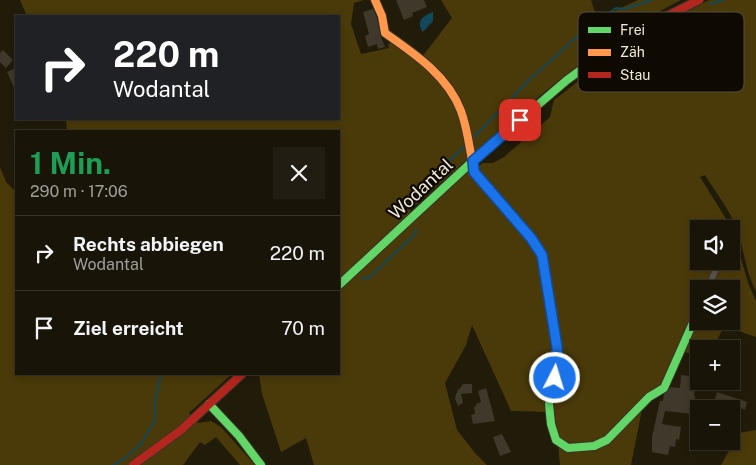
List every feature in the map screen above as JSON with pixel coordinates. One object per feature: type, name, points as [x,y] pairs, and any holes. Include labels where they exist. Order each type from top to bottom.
[{"type":"street","points":[[375,0],[382,16],[385,33],[425,61],[455,97],[462,113],[474,172],[531,238],[542,255],[557,347],[558,364],[550,404],[551,424],[556,440],[568,448],[594,446],[607,440],[649,397],[664,388],[690,329]]},
{"type":"street","name":"Wodantal","points":[[675,12],[699,0]]},
{"type":"street","name":"Wodantal","points":[[340,284],[473,161],[578,71]]},
{"type":"street","points":[[133,465],[181,430],[241,375]]},
{"type":"street","points":[[209,404],[239,436],[262,465]]},
{"type":"shaded area","points":[[20,0],[364,0],[354,3],[351,24],[361,54],[389,48],[388,44],[392,42],[428,67],[454,99],[460,112],[470,157],[410,210],[415,221],[471,169],[533,244],[540,256],[556,364],[548,412],[511,411],[472,325],[466,345],[445,383],[457,430],[487,465],[314,465],[306,438],[281,452],[262,394],[259,375],[340,375],[340,130],[67,130],[66,120],[340,120],[340,15],[27,15]]},
{"type":"shaded area","points":[[441,0],[591,0],[595,12],[578,12],[578,65],[475,152],[468,135],[463,111],[422,57],[452,18]]},
{"type":"shaded area","points":[[638,0],[681,0],[658,12],[612,12]]},
{"type":"shaded area","points":[[709,0],[756,0],[756,291],[747,269],[740,240],[740,220],[732,220],[705,175],[700,177],[727,220],[690,220],[690,270],[740,270],[740,255],[748,283],[756,301],[756,337],[736,330],[740,330],[740,280],[690,280],[690,324],[663,386],[616,429],[594,445],[569,445],[557,437],[551,406],[557,378],[546,264],[476,168],[483,163],[493,163],[504,157],[550,117],[554,100],[578,82],[578,92],[744,92],[744,12],[686,12]]},
{"type":"shaded area","points":[[0,167],[6,182],[15,191],[15,375],[231,375],[189,413],[198,423],[211,421],[221,427],[255,465],[240,465],[216,437],[205,445],[200,442],[183,465],[0,465]]},
{"type":"shaded area","points":[[691,330],[722,330],[717,340],[690,340],[690,354],[682,351]]},
{"type":"shaded area","points":[[643,404],[631,465],[560,465],[558,443],[594,448]]},
{"type":"shaded area","points":[[756,430],[756,465],[721,465],[729,450],[740,450],[740,433]]},
{"type":"water","points":[[433,12],[433,21],[423,32],[420,25],[421,19]]},
{"type":"building","points":[[396,0],[424,0],[427,7],[412,13],[413,16],[404,20]]},
{"type":"building","points":[[373,9],[385,47],[378,49],[377,44],[368,47],[365,36],[369,34],[363,12]]},
{"type":"building","points":[[3,50],[13,60],[6,68],[0,62],[0,53]]},
{"type":"building","points":[[15,68],[15,90],[7,72]]},
{"type":"building","points":[[681,375],[690,376],[690,390],[695,390],[695,396],[695,400],[690,400],[690,414],[665,411],[662,424],[681,427],[679,440],[676,439],[675,447],[670,446],[668,455],[652,452],[652,437],[660,401],[663,401],[664,394],[671,387],[680,388]]},
{"type":"building","points":[[463,384],[472,384],[472,393],[461,394],[463,403],[458,406],[455,399],[456,394]]},
{"type":"building","points":[[486,388],[495,421],[473,424],[471,415],[475,414],[474,407],[476,404],[481,402],[478,391]]},
{"type":"building","points":[[717,392],[747,402],[745,410],[740,408],[740,400],[715,400]]},
{"type":"building","points":[[502,434],[511,452],[500,456],[493,437]]},
{"type":"waterway","points":[[611,12],[616,8],[624,9],[652,0]]},
{"type":"waterway","points":[[710,4],[723,0]]},
{"type":"waterway","points":[[474,137],[528,81],[578,36]]},
{"type":"waterway","points":[[417,199],[418,189],[464,147]]},
{"type":"waterway","points":[[362,278],[369,278],[415,234],[416,229]]},
{"type":"waterway","points":[[113,465],[125,458],[141,444],[155,420],[155,402],[161,375]]},
{"type":"traffic: fast","points":[[340,284],[476,158],[578,72]]},
{"type":"traffic: fast","points":[[474,171],[531,238],[542,255],[557,347],[558,363],[549,404],[551,424],[556,440],[568,448],[594,446],[607,440],[649,397],[664,388],[690,329]]},
{"type":"traffic: fast","points":[[209,404],[239,436],[261,465]]},
{"type":"traffic: slow","points":[[375,0],[382,16],[385,33],[408,49],[439,76],[455,98],[465,126],[474,171]]},
{"type":"traffic: jam","points":[[675,12],[699,0]]},
{"type":"traffic: jam","points":[[133,465],[181,430],[241,375]]},
{"type":"route","points":[[520,120],[473,161],[474,172],[531,238],[542,255],[557,347],[558,364],[555,378]]}]
